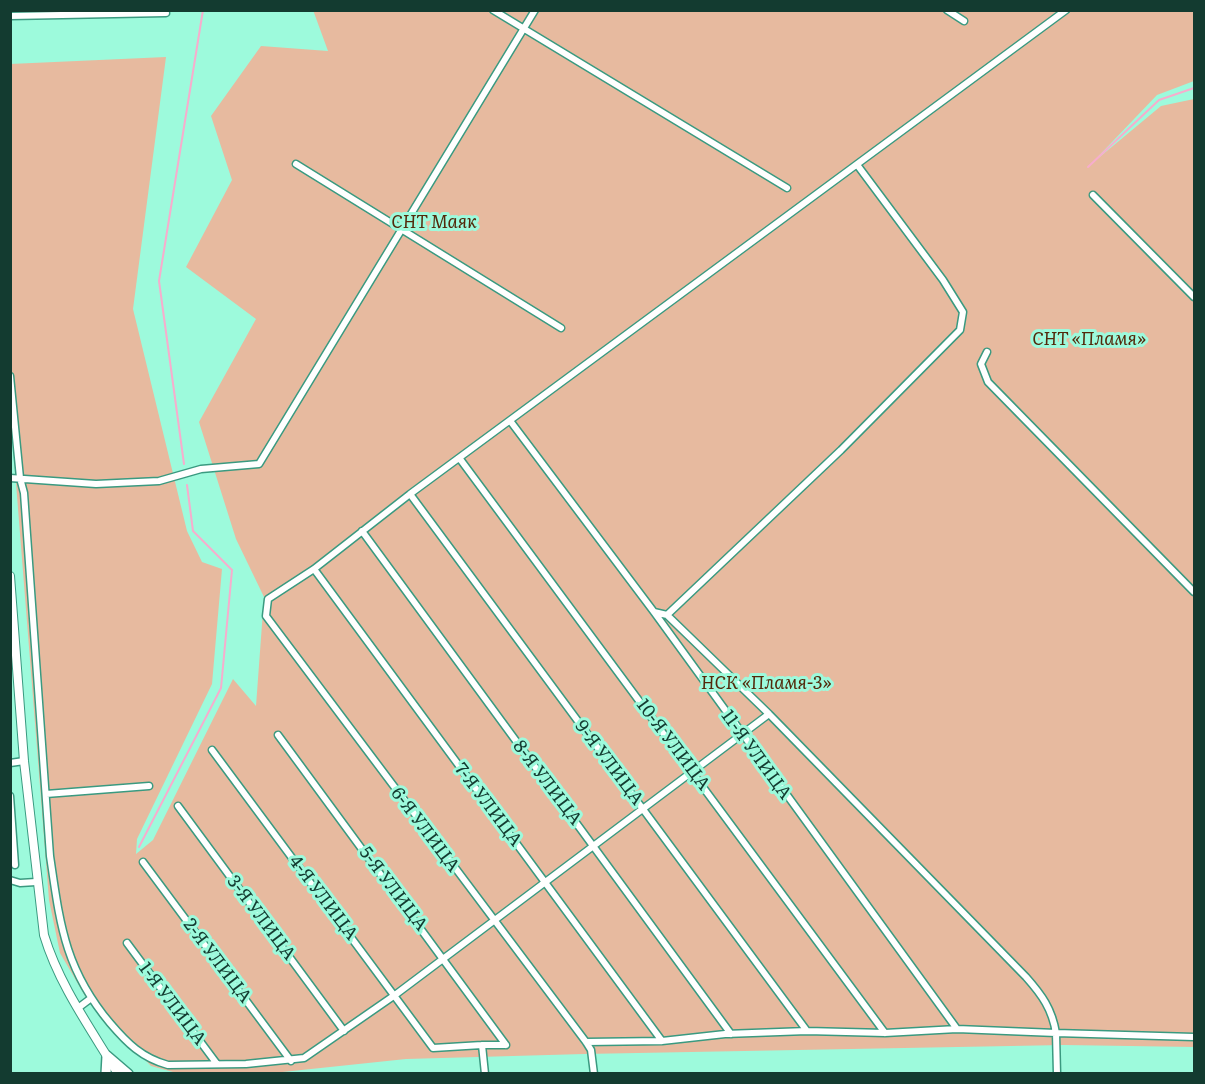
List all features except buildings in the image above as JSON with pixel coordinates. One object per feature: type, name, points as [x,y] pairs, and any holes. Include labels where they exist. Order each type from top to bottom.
[{"type":"main road","points":[[106,1074],[107,1056]]},
{"type":"main road","points":[[107,1056],[128,1074]]},
{"type":"street","points":[[493,10],[576,63],[787,188]]},
{"type":"street","points":[[10,478],[96,484],[159,481],[201,469],[259,464],[535,10]]},
{"type":"street","points":[[947,10],[964,21]]},
{"type":"street","points":[[314,569],[410,494],[511,422],[1066,10]]},
{"type":"street","points":[[10,16],[166,13]]},
{"type":"street","points":[[296,164],[561,328]]},
{"type":"street","points":[[667,615],[841,450],[960,330],[963,312],[943,280],[858,165]]},
{"type":"street","points":[[1093,195],[1194,297]]},
{"type":"street","points":[[987,352],[981,364],[988,382],[1194,592]]},
{"type":"street","points":[[10,376],[20,478],[24,492],[50,856],[59,915],[75,971],[90,999],[130,1046],[156,1062],[168,1065],[217,1064],[291,1061],[304,1058],[395,995],[770,714]]},
{"type":"street","name":"11-Я УЛИЦА","points":[[511,422],[654,612],[741,735],[957,1029]]},
{"type":"street","name":"10-Я УЛИЦА","points":[[460,459],[885,1033]]},
{"type":"street","name":"9-Я УЛИЦА","points":[[410,494],[807,1031]]},
{"type":"street","name":"8-Я УЛИЦА","points":[[362,531],[731,1034]]},
{"type":"street","name":"6-Я УЛИЦА","points":[[314,569],[268,600],[266,616],[586,1042]]},
{"type":"street","name":"7-Я УЛИЦА","points":[[314,569],[662,1041]]},
{"type":"street","points":[[10,576],[15,701],[24,761],[36,882],[49,952],[78,1008],[118,1074]]},
{"type":"street","points":[[654,612],[667,615],[770,714],[1026,977],[1045,999],[1053,1016],[1056,1033],[1057,1074]]},
{"type":"street","name":"5-Я УЛИЦА","points":[[278,735],[506,1045],[482,1045]]},
{"type":"street","name":"4-Я УЛИЦА","points":[[212,750],[433,1048],[482,1045]]},
{"type":"street","points":[[10,763],[24,761]]},
{"type":"street","points":[[46,794],[149,786]]},
{"type":"street","points":[[10,796],[15,865]]},
{"type":"street","name":"3-Я УЛИЦА","points":[[178,806],[345,1031]]},
{"type":"street","name":"2-Я УЛИЦА","points":[[143,862],[291,1061]]},
{"type":"street","points":[[10,880],[36,882]]},
{"type":"street","name":"1-Я УЛИЦА","points":[[127,943],[217,1064]]},
{"type":"street","points":[[78,1008],[90,999]]},
{"type":"street","points":[[586,1042],[662,1041],[731,1034],[807,1031],[885,1033],[957,1029],[1194,1037]]},
{"type":"street","points":[[586,1042],[591,1050],[594,1074]]},
{"type":"street","points":[[482,1045],[485,1074]]},
{"type":"green space","name":"НСК «Пламя-3»","points":[[313,10],[1194,11],[1194,81],[1157,95],[1090,165],[1161,106],[1194,99],[1194,1047],[1064,1045],[584,1054],[406,1059],[273,1073],[173,1072],[151,1066],[88,1001],[60,953],[49,900],[11,420],[10,64],[166,57],[133,309],[187,531],[202,562],[222,569],[212,684],[137,839],[136,854],[153,840],[233,679],[256,706],[264,597],[236,539],[199,422],[256,319],[186,267],[232,180],[211,116],[261,46],[328,51]]},
{"type":"waterway","points":[[184,464],[159,281],[203,10]]},
{"type":"waterway","points":[[1088,167],[1159,100],[1194,88]]},
{"type":"waterway","points":[[139,847],[221,688],[232,570],[193,531],[187,485]]},
{"type":"park label","name":"СНТ Маяк","points":[[434,223]]},
{"type":"park label","name":"СНТ «Пламя»","points":[[1089,340]]}]
